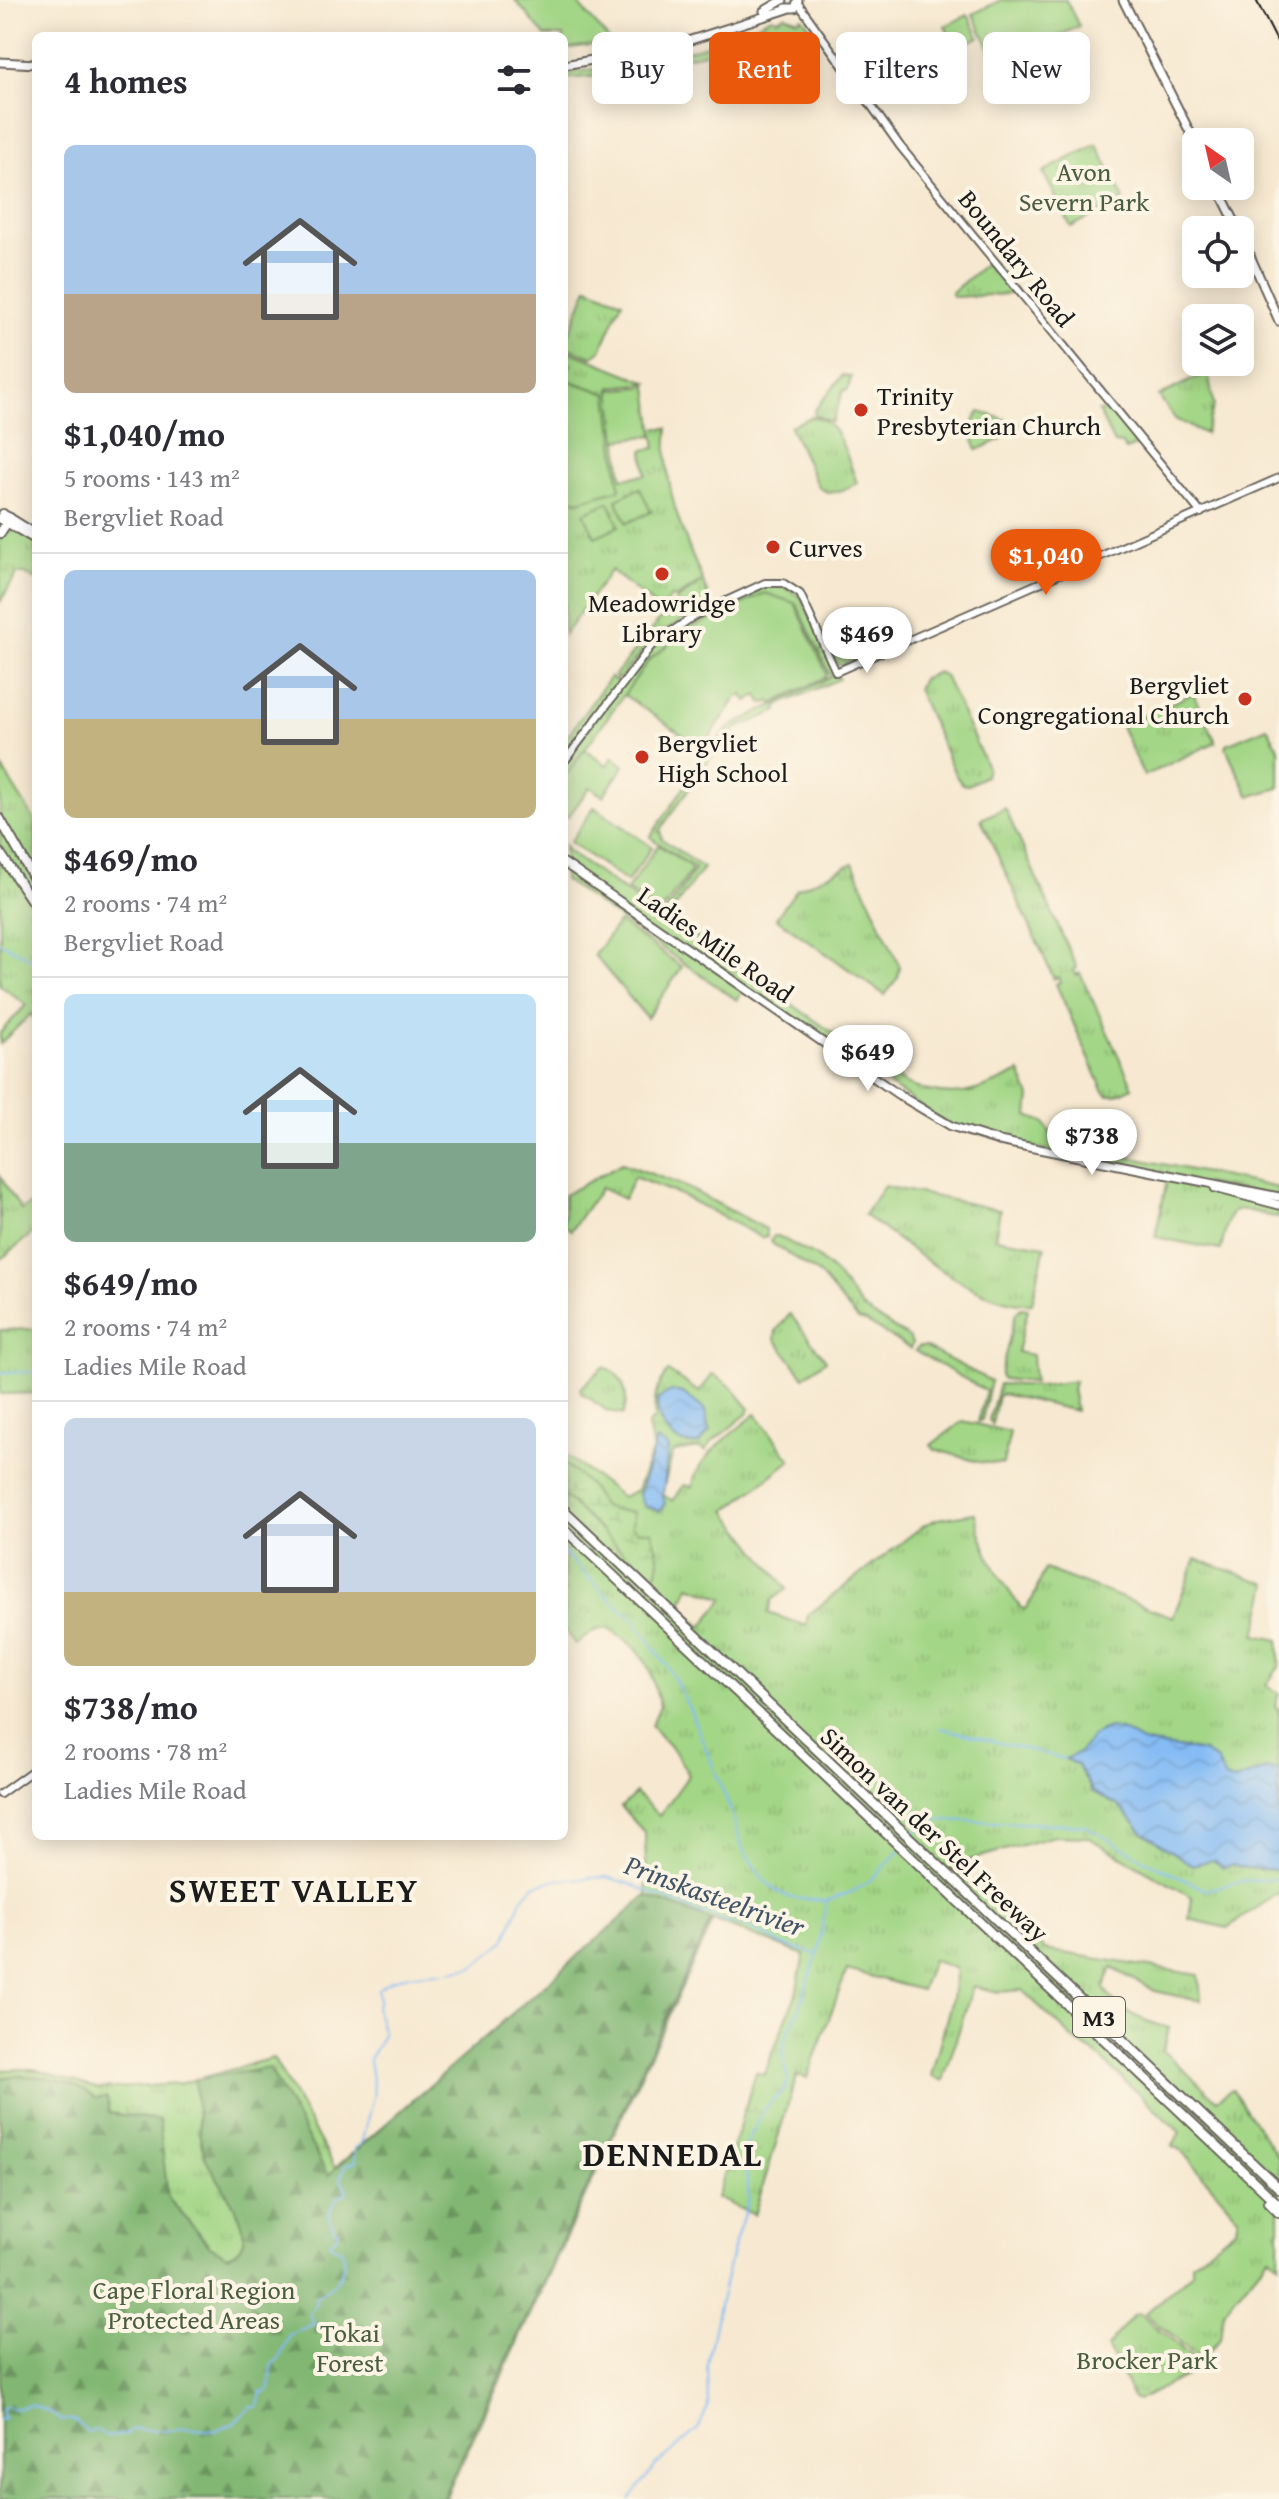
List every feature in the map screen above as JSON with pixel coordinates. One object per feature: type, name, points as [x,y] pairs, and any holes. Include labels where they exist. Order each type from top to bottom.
[{"type":"highway","points":[[0,533],[3,518]]},
{"type":"highway","points":[[0,819],[32,875]]},
{"type":"highway","points":[[0,829],[32,876]]},
{"type":"highway","points":[[0,853],[32,901]]},
{"type":"highway","name":"Simon van der Stel Freeway","points":[[568,1514],[1279,2186]]},
{"type":"highway","name":"Simon van der Stel Freeway","points":[[568,1533],[1279,2205]]},
{"type":"highway","points":[[1241,2171],[1253,2188],[1279,2213]]},
{"type":"main road","points":[[741,23],[783,0],[789,9]]},
{"type":"main road","points":[[1123,0],[1188,128]]},
{"type":"main road","points":[[568,64],[656,50],[789,9],[799,1]]},
{"type":"main road","points":[[0,62],[32,64]]},
{"type":"main road","points":[[1254,265],[1279,321]]},
{"type":"main road","points":[[3,518],[32,535]]},
{"type":"main road","name":"Ladies Mile Road","points":[[568,866],[899,1095],[951,1126],[1033,1149],[1279,1197]]},
{"type":"main road","name":"Ladies Mile Road","points":[[1198,1182],[1279,1205]]},
{"type":"street","name":"Boundary Road","points":[[799,1],[810,21],[900,146],[1201,513]]},
{"type":"street","name":"Boundary Road","points":[[789,9],[810,21]]},
{"type":"street","points":[[568,757],[652,645],[694,616],[765,583],[783,583],[800,594],[836,672],[1279,478]]},
{"type":"street","points":[[0,1794],[32,1771]]},
{"type":"green space","points":[[515,0],[575,0],[602,32],[592,32],[592,45],[568,48],[568,32],[542,32]]},
{"type":"green space","points":[[1001,0],[1066,0],[1079,26],[1067,32],[983,32],[983,35],[973,14]]},
{"type":"green space","points":[[785,15],[799,20],[801,17],[814,32],[741,32],[772,17],[777,19]]},
{"type":"green space","points":[[968,15],[979,37],[967,43],[967,32],[948,32],[945,26]]},
{"type":"green space","points":[[707,45],[709,53],[693,55],[693,49]]},
{"type":"green space","points":[[592,69],[592,77],[568,79],[568,73]]},
{"type":"green space","name":"Avon Severn Park","points":[[1097,144],[1124,200],[1071,227],[1043,172]]},
{"type":"green space","points":[[990,260],[1015,291],[954,297],[951,293]]},
{"type":"green space","points":[[588,287],[622,301],[601,350],[592,357],[568,348],[568,336]]},
{"type":"green space","points":[[568,351],[650,383],[612,387],[622,478],[646,475],[643,450],[656,448],[653,428],[668,428],[670,487],[680,525],[703,581],[675,598],[672,596],[660,610],[611,570],[568,629],[568,498],[578,501],[608,394],[568,380],[571,364],[568,363]]},
{"type":"green space","points":[[843,375],[851,377],[848,390],[843,391],[832,422],[815,415],[814,411]]},
{"type":"green space","points":[[1200,376],[1209,376],[1214,406],[1205,434],[1175,419],[1159,396]]},
{"type":"green space","points":[[568,380],[608,394],[620,489],[578,501],[568,498]]},
{"type":"green space","points":[[648,386],[654,435],[617,440],[611,390]]},
{"type":"green space","points":[[1110,407],[1140,444],[1126,450],[1122,444],[1114,443],[1098,411]]},
{"type":"green space","points":[[980,412],[1021,424],[1000,440],[977,450],[972,430]]},
{"type":"green space","points":[[811,417],[829,424],[835,432],[857,483],[832,492],[817,485],[790,426]]},
{"type":"green space","points":[[640,488],[651,512],[627,523],[616,499]]},
{"type":"green space","points":[[609,502],[619,526],[595,537],[584,513]]},
{"type":"green space","points":[[0,512],[32,532],[32,578],[17,574],[0,602]]},
{"type":"green space","points":[[703,582],[711,601],[709,605],[660,636],[616,679],[615,675],[664,614],[675,611],[675,601]]},
{"type":"green space","points":[[776,582],[801,597],[839,679],[777,706],[778,711],[737,728],[724,739],[660,830],[662,839],[703,868],[671,913],[670,919],[906,1084],[938,1093],[964,1093],[1020,1072],[1030,1097],[1028,1116],[1044,1122],[1056,1142],[1279,1188],[1279,1197],[1204,1183],[1279,1205],[1279,1218],[1236,1210],[1228,1222],[1221,1250],[1155,1237],[1168,1176],[1074,1158],[951,1126],[745,989],[737,1000],[568,883],[568,852],[662,917],[695,869],[650,837],[708,753],[729,727],[831,677],[797,604],[765,594],[649,660],[568,772],[568,735],[610,677],[620,684],[640,658],[694,616]]},
{"type":"green space","points":[[765,593],[795,603],[826,677],[772,704],[770,701],[763,704],[758,695],[747,701],[743,695],[737,697],[702,748],[624,695],[649,660],[687,630]]},
{"type":"green space","points":[[865,624],[875,646],[874,652],[842,665],[837,664],[826,641]]},
{"type":"green space","points":[[937,672],[945,676],[987,767],[985,776],[968,785],[962,784],[956,776],[917,689],[922,679]]},
{"type":"green space","points":[[1193,693],[1216,742],[1144,776],[1121,726]]},
{"type":"green space","points":[[1267,727],[1279,749],[1279,788],[1251,796],[1226,748],[1227,744]]},
{"type":"green space","points":[[585,749],[607,765],[613,757],[624,766],[603,796],[590,787],[568,817],[568,772]]},
{"type":"green space","points":[[0,765],[32,816],[32,1015],[0,1044],[0,1033],[26,1005],[0,985]]},
{"type":"green space","points":[[594,807],[652,847],[627,882],[570,842]]},
{"type":"green space","points":[[1005,808],[1077,968],[1074,970],[1076,975],[1080,973],[1133,1087],[1116,1095],[1108,1095],[1103,1090],[1056,984],[1060,982],[1058,977],[1054,979],[981,819]]},
{"type":"green space","points":[[658,845],[690,866],[691,871],[661,912],[627,890]]},
{"type":"green space","points":[[853,863],[900,967],[898,977],[885,995],[776,918],[797,889]]},
{"type":"green space","points":[[619,922],[682,967],[647,1018],[594,955]]},
{"type":"green space","points":[[622,1163],[684,1186],[766,1229],[767,1236],[762,1238],[683,1196],[634,1177],[624,1199],[601,1188],[571,1230],[568,1228],[568,1193]]},
{"type":"green space","points":[[0,1176],[21,1210],[32,1203],[32,1233],[0,1260]]},
{"type":"green space","points":[[884,1186],[1000,1210],[995,1238],[1045,1246],[1032,1303],[1011,1302],[967,1285],[864,1215]]},
{"type":"green space","points":[[774,1236],[817,1257],[835,1273],[862,1308],[909,1338],[912,1343],[910,1349],[858,1320],[819,1274],[773,1244],[771,1240]]},
{"type":"green space","points":[[1021,1308],[1028,1309],[1017,1352],[1032,1355],[1034,1382],[1003,1379],[1000,1375],[1016,1313]]},
{"type":"green space","points":[[790,1314],[826,1360],[804,1377],[775,1339],[776,1331]]},
{"type":"green space","points":[[32,1329],[32,1393],[0,1394],[0,1330]]},
{"type":"green space","points":[[918,1347],[925,1347],[991,1381],[982,1420],[978,1421],[986,1391],[915,1351]]},
{"type":"green space","points":[[603,1367],[616,1374],[624,1386],[626,1401],[623,1415],[606,1410],[581,1392],[581,1388]]},
{"type":"green space","name":"Cape Floral Region Protected Areas","points":[[668,1371],[699,1392],[713,1374],[732,1387],[749,1408],[747,1414],[712,1442],[706,1451],[700,1448],[673,1452],[662,1494],[673,1501],[684,1485],[693,1487],[695,1477],[708,1456],[756,1414],[791,1460],[726,1511],[787,1589],[772,1600],[768,1613],[806,1626],[808,1615],[924,1525],[937,1519],[975,1513],[992,1563],[1021,1608],[1025,1609],[1045,1569],[1173,1617],[1196,1559],[1268,1584],[1256,1635],[1279,1640],[1279,1667],[1266,1685],[1279,1693],[1275,1706],[1279,1709],[1279,1893],[1227,1928],[1189,1919],[1192,1897],[1087,1837],[1054,1836],[962,1862],[956,1868],[1045,1950],[1199,1975],[1201,2001],[1155,1991],[1112,1968],[1104,1988],[1124,2009],[1141,2019],[1169,2028],[1163,2051],[1217,2100],[1232,2089],[1279,2159],[1279,2264],[1269,2256],[1223,2312],[1220,2339],[1202,2360],[1145,2314],[1192,2272],[1192,2263],[1236,2228],[1238,2217],[1180,2149],[1172,2147],[1180,2132],[1022,1990],[998,1992],[973,1986],[943,2081],[931,2076],[952,1999],[956,1969],[932,1960],[921,1990],[847,1970],[807,2078],[797,2075],[754,2215],[717,2198],[756,2072],[764,2075],[796,1994],[804,1955],[713,1920],[445,2499],[0,2499],[0,2070],[34,2069],[98,2089],[179,2084],[273,2058],[335,2168],[647,1897],[645,1833],[621,1807],[636,1793],[659,1816],[689,1775],[675,1752],[651,1726],[660,1706],[649,1669],[639,1652],[607,1628],[596,1630],[575,1644],[568,1634],[568,1457],[622,1497],[637,1490],[653,1449],[648,1425],[655,1418],[656,1393]],"holes":[[[689,1586],[724,1598],[702,1627],[681,1606]]]},
{"type":"green space","points":[[1075,1381],[1072,1388],[1076,1411],[1002,1394],[998,1396],[992,1424],[989,1420],[999,1384],[1040,1386]]},
{"type":"green space","points":[[963,1421],[1010,1432],[1003,1464],[978,1462],[934,1449],[931,1445]]},
{"type":"green space","points":[[568,1467],[590,1486],[603,1507],[633,1512],[632,1527],[638,1531],[652,1531],[659,1566],[655,1576],[645,1573],[568,1500]]},
{"type":"green space","name":"Tokai Forest","points":[[646,1896],[711,1920],[442,2499],[0,2499],[0,2078],[37,2077],[63,2082],[95,2098],[107,2097],[109,2113],[159,2120],[168,2198],[210,2246],[228,2256],[240,2247],[244,2236],[235,2208],[204,2154],[195,2079],[269,2068],[328,2175]]},
{"type":"green space","name":"Brocker Park","points":[[1139,2313],[1200,2364],[1198,2369],[1139,2400],[1133,2398],[1107,2347],[1133,2315]]},
{"type":"water","points":[[671,1391],[683,1393],[705,1410],[709,1432],[699,1444],[681,1442],[662,1425],[658,1399]]},
{"type":"water","points":[[656,1440],[668,1447],[665,1503],[660,1511],[645,1507],[639,1495]]},
{"type":"water","points":[[1108,1728],[1123,1731],[1144,1743],[1204,1752],[1217,1761],[1225,1778],[1234,1781],[1268,1769],[1279,1770],[1279,1870],[1232,1865],[1223,1868],[1213,1860],[1192,1865],[1143,1832],[1119,1806],[1093,1792],[1077,1765],[1065,1759],[1079,1753],[1093,1735]]},
{"type":"waterway","points":[[0,942],[32,960]]},
{"type":"waterway","points":[[0,1373],[32,1372]]},
{"type":"waterway","points":[[568,1557],[634,1619],[671,1672],[731,1811],[742,1848],[763,1879],[791,1898],[826,1901],[854,1891],[873,1878],[900,1850]]},
{"type":"waterway","points":[[941,1728],[1064,1759]]},
{"type":"waterway","points":[[912,1836],[921,1826],[936,1820],[1084,1825],[1144,1860],[1206,1890],[1241,1881],[1279,1879]]},
{"type":"waterway","name":"Prinskasteelrivier","points":[[449,1971],[473,1967],[504,1942],[523,1897],[533,1886],[555,1880],[606,1877],[730,1924],[751,1928],[783,1945],[816,1954]]},
{"type":"waterway","points":[[630,2499],[655,2466],[698,2429],[708,2407],[707,2363],[732,2251],[749,2199],[744,2155],[765,2108],[785,2089],[788,2080],[783,2052],[785,2039],[799,2009],[819,1949],[826,1902]]},
{"type":"waterway","name":"Prinskasteelrivier","points":[[0,2420],[5,2418],[2,2410],[5,2406],[15,2409],[30,2405],[62,2421],[74,2420],[88,2432],[96,2429],[107,2437],[127,2434],[132,2429],[216,2431],[233,2424],[251,2407],[258,2407],[261,2391],[265,2393],[270,2388],[272,2364],[279,2359],[289,2335],[314,2324],[309,2314],[316,2304],[315,2298],[334,2284],[341,2273],[341,2249],[330,2243],[338,2231],[334,2230],[329,2213],[339,2195],[347,2191],[340,2178],[346,2165],[355,2163],[354,2148],[361,2144],[374,2093],[369,2060],[383,2035],[376,2007],[378,1989],[410,1975],[444,1972]]},
{"type":"railway","points":[[1256,0],[1279,45]]},
{"type":"place","name":"Trinity Presbyterian Church","points":[[861,410]]},
{"type":"place","name":"Curves","points":[[773,547]]},
{"type":"place","name":"Meadowridge Library","points":[[662,574]]},
{"type":"place","name":"Bergvliet Congregational Church","points":[[1245,699]]},
{"type":"place","name":"Bergvliet High School","points":[[642,757]]},
{"type":"district","name":"SWEET VALLEY","points":[[294,1889]]},
{"type":"district","name":"DENNEDAL","points":[[673,2153]]}]
